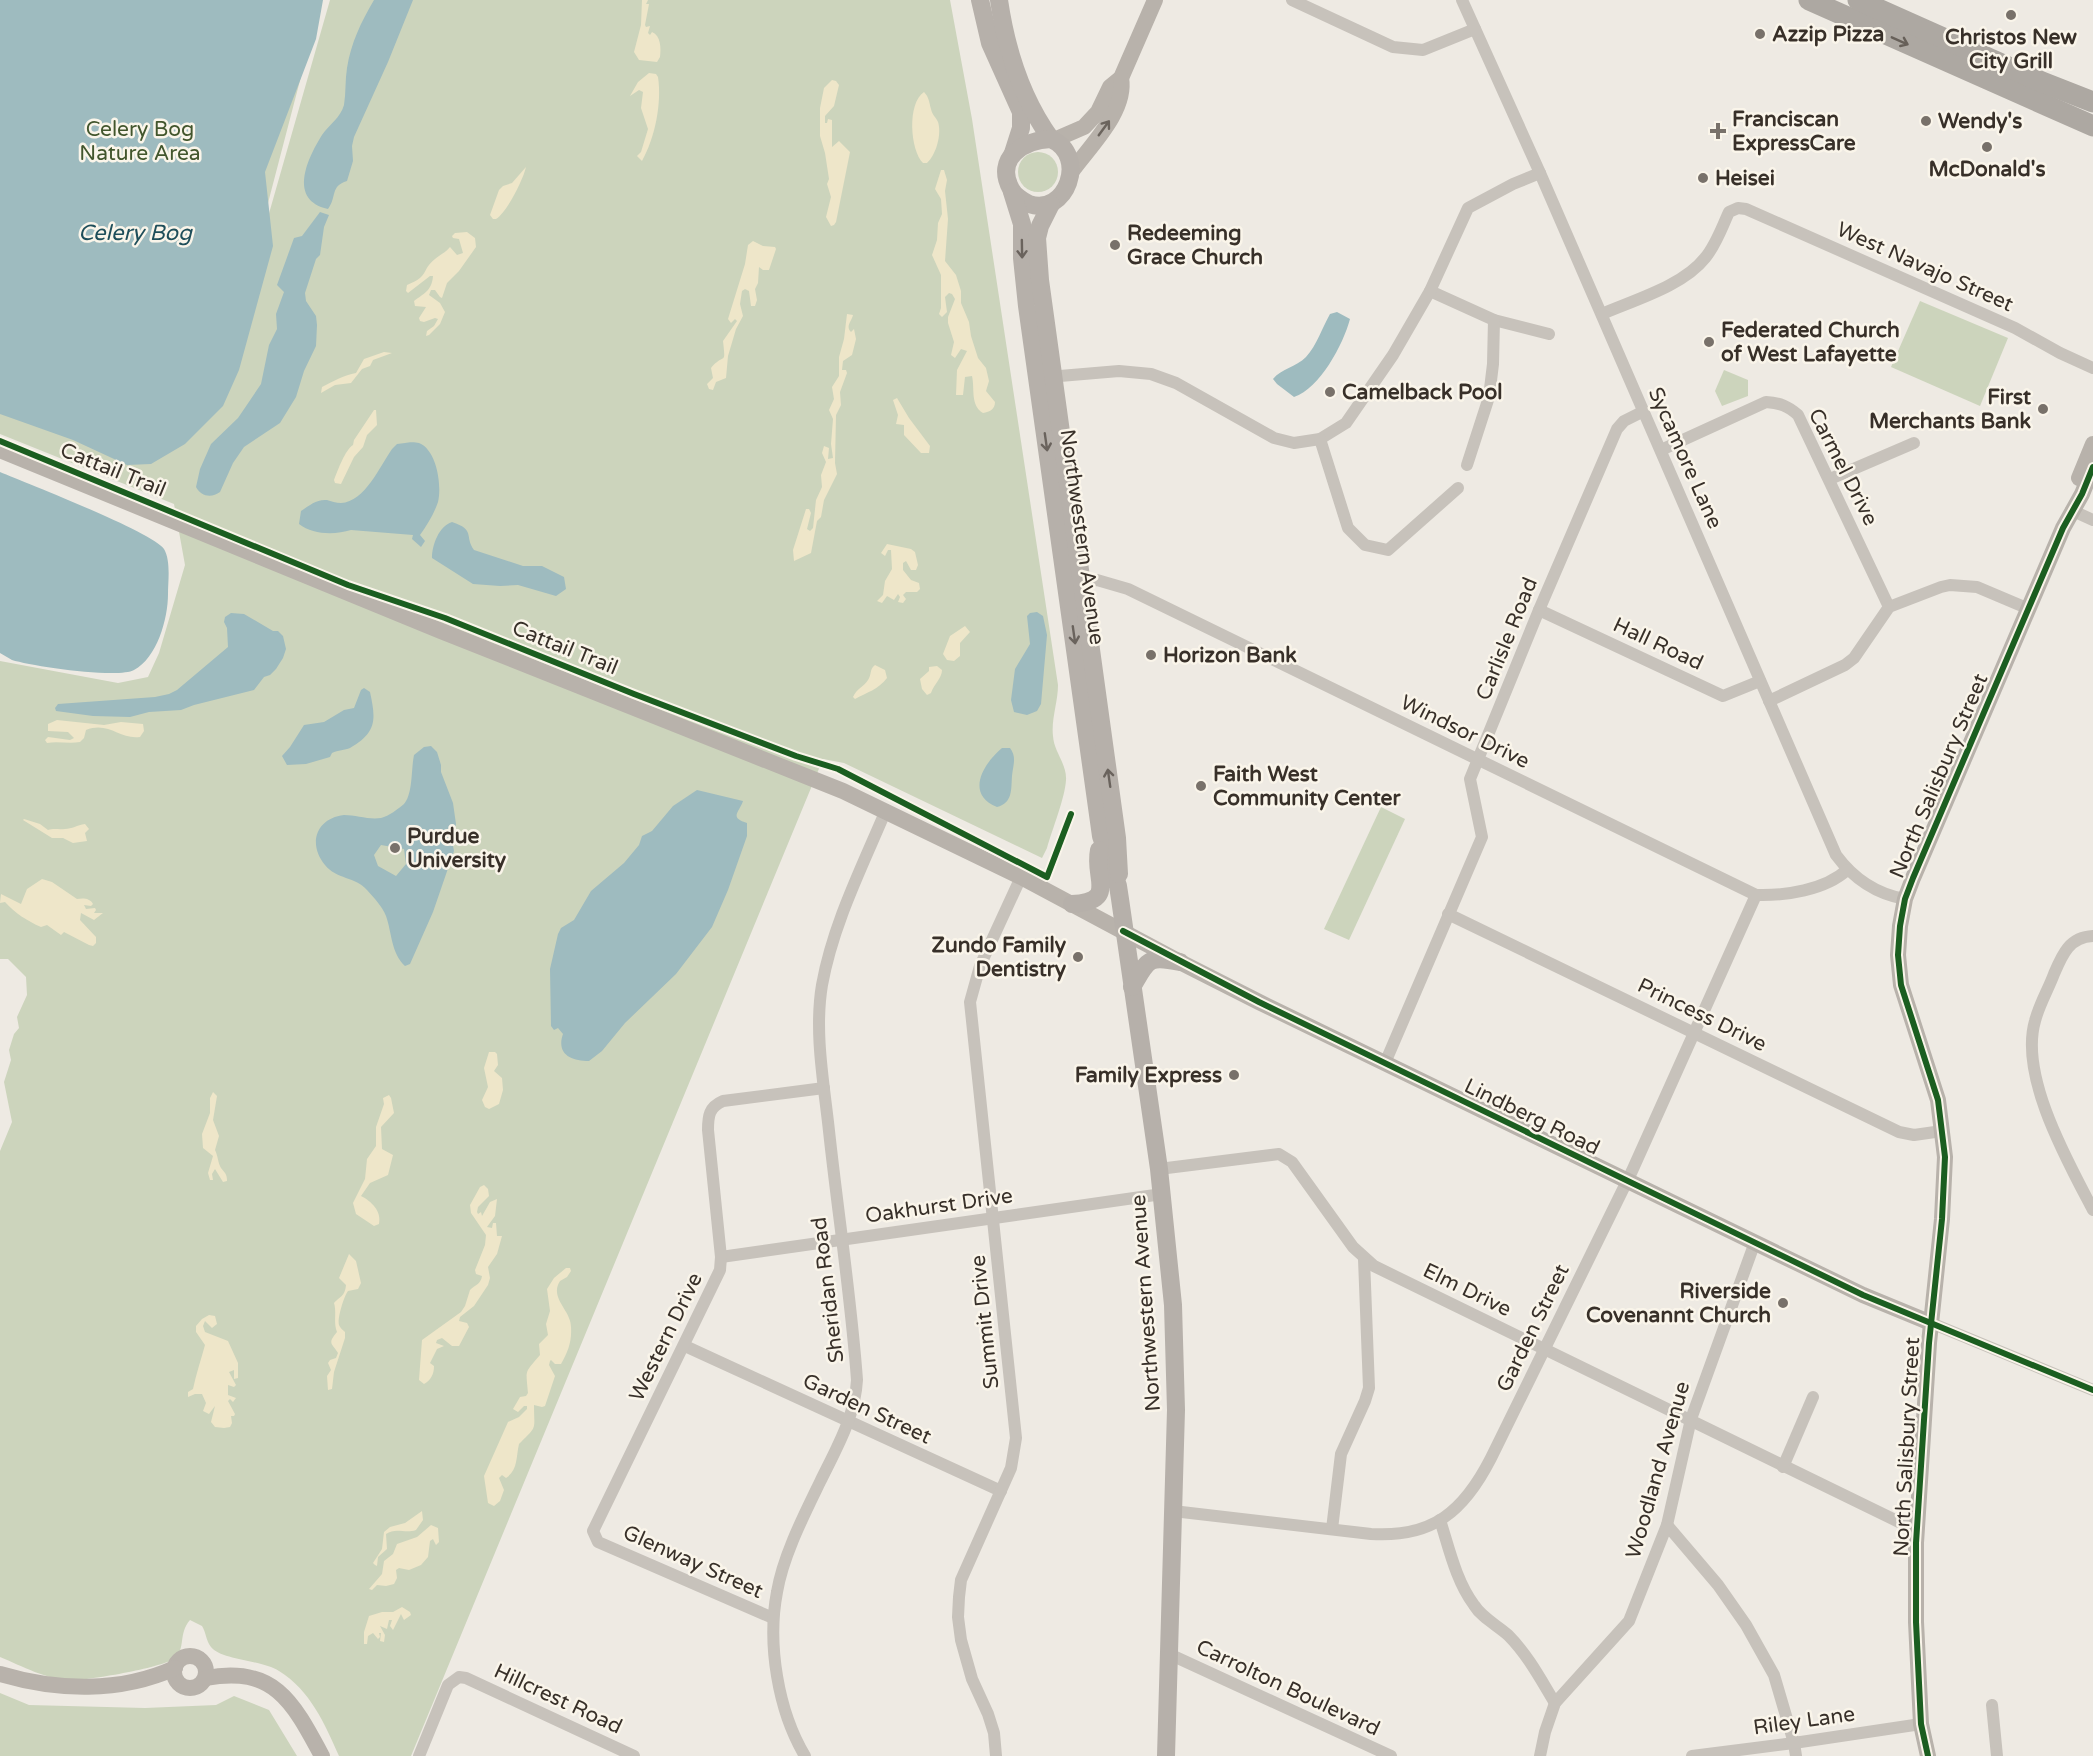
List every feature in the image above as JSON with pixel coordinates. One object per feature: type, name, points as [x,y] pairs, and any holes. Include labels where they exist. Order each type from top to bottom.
[{"type":"highway","points":[[1809,0],[2093,126]]},
{"type":"highway","points":[[1858,0],[2042,82],[2093,102]]},
{"type":"main road","points":[[980,0],[990,43],[1021,112],[1021,128],[1006,172],[1012,192],[1029,204],[1038,206],[1051,204],[1063,191],[1071,171],[1068,155],[1059,143],[1052,139],[1038,118],[1011,56],[1004,33],[999,0]]},
{"type":"main road","points":[[1013,153],[1031,141],[1052,139]]},
{"type":"main road","name":"Northwestern Avenue","points":[[1012,192],[1022,224],[1022,258],[1046,381],[1074,581],[1117,838],[1120,869],[1118,886]]},
{"type":"main road","name":"Northwestern Avenue","points":[[1046,381],[1037,244],[1040,226],[1051,204]]},
{"type":"main road","name":"Northwestern Avenue","points":[[1074,581],[1101,836],[1118,886],[1159,1169],[1173,1316],[1176,1410],[1166,1756]]},
{"type":"main road","points":[[1072,904],[1093,901],[1099,896],[1097,857],[1101,836]]},
{"type":"main road","points":[[1132,987],[1146,965],[1153,959],[1180,962]]},
{"type":"street","points":[[1052,139],[1084,127],[1098,112],[1110,87],[1121,78],[1155,0]]},
{"type":"street","points":[[1292,0],[1393,47],[1424,50],[1475,29]]},
{"type":"street","name":"Sycamore Lane","points":[[1462,0],[1602,314],[1836,855],[1846,870],[1872,887],[1887,895],[1905,899]]},
{"type":"street","points":[[1071,171],[1114,113],[1124,90],[1121,78]]},
{"type":"street","points":[[1046,381],[1090,378],[1093,374],[1119,371],[1151,374],[1176,383],[1274,438],[1294,443],[1320,439],[1346,423],[1413,323],[1468,208],[1513,184],[1540,173]]},
{"type":"street","name":"West Navajo Street","points":[[1602,314],[1675,282],[1692,270],[1704,260],[1710,251],[1729,212],[1738,208],[1746,209],[1943,296],[2014,328],[2093,368]]},
{"type":"street","points":[[1430,291],[1494,320],[1549,334]]},
{"type":"street","points":[[1467,465],[1489,397],[1493,364],[1494,320]]},
{"type":"street","name":"Carmel Drive","points":[[1661,450],[1766,402],[1780,403],[1790,408],[1798,415],[1830,479],[1889,607]]},
{"type":"street","name":"Carlisle Road","points":[[1386,1063],[1482,837],[1470,779],[1539,610],[1617,429],[1624,421],[1644,411]]},
{"type":"street","points":[[1320,439],[1348,528],[1365,545],[1388,550],[1458,488]]},
{"type":"street","points":[[1830,479],[1914,443]]},
{"type":"street","name":"North Salisbury Street","points":[[2071,510],[2073,490],[2093,444]]},
{"type":"street","name":"Lindberg Road","points":[[0,450],[622,704],[759,756],[886,810],[1021,877],[1180,962],[1863,1295],[1931,1323]]},
{"type":"street","name":"North Salisbury Street","points":[[1928,1756],[1921,1724],[1916,1622],[1917,1524],[1944,1180],[1938,1100],[1901,985],[1898,955],[1900,926],[1905,899],[2071,510],[2082,494],[2093,467]]},
{"type":"street","points":[[2071,510],[2093,520]]},
{"type":"street","name":"Windsor Drive","points":[[1074,581],[1112,583],[1128,589],[1756,895]]},
{"type":"street","points":[[1769,701],[1845,665],[1854,658],[1889,607],[1941,587],[1962,585],[1977,587],[2029,609]]},
{"type":"street","name":"Hall Road","points":[[1539,610],[1723,696],[1760,681]]},
{"type":"street","name":"Sheridan Road","points":[[805,1756],[793,1736],[785,1714],[776,1667],[773,1618],[783,1569],[818,1486],[849,1422],[856,1395],[857,1380],[824,1088],[820,1013],[823,983],[831,946],[844,908],[886,810]]},
{"type":"street","points":[[1756,895],[1774,895],[1816,886],[1838,877],[1846,870]]},
{"type":"street","name":"Summit Drive","points":[[996,1756],[994,1733],[966,1659],[958,1617],[962,1580],[1011,1468],[1016,1438],[970,1002],[980,966],[1021,877]]},
{"type":"street","name":"Garden Street","points":[[1173,1511],[1394,1535],[1413,1531],[1440,1520],[1462,1504],[1480,1480],[1627,1181],[1756,895]]},
{"type":"street","name":"Princess Drive","points":[[1448,914],[1899,1132],[1914,1135],[1942,1131]]},
{"type":"street","points":[[2093,936],[2087,936],[2071,943],[2061,957],[2034,1022],[2032,1042],[2035,1072],[2045,1110],[2089,1192],[2093,1210]]},
{"type":"street","name":"Western Drive","points":[[598,1542],[593,1531],[594,1526],[685,1346],[720,1270],[721,1257],[708,1130],[708,1117],[711,1110],[723,1101],[824,1088]]},
{"type":"street","name":"Elm Drive","points":[[1159,1169],[1254,1155],[1279,1154],[1292,1162],[1364,1259],[1379,1269],[1899,1522],[1917,1524]]},
{"type":"street","name":"Oakhurst Drive","points":[[721,1257],[1162,1194]]},
{"type":"street","name":"Woodland Avenue","points":[[1540,1756],[1555,1703],[1629,1621],[1667,1525],[1691,1419],[1755,1242]]},
{"type":"street","points":[[1332,1529],[1341,1454],[1369,1388],[1364,1259]]},
{"type":"street","points":[[1931,1323],[2093,1389]]},
{"type":"street","name":"Garden Street","points":[[685,1346],[1001,1491]]},
{"type":"street","points":[[1784,1467],[1812,1397]]},
{"type":"street","points":[[1440,1520],[1452,1558],[1472,1603],[1518,1646],[1555,1703]]},
{"type":"street","points":[[1667,1525],[1718,1586],[1746,1625],[1774,1675],[1795,1750]]},
{"type":"street","name":"Glenway Street","points":[[598,1542],[773,1618]]},
{"type":"street","name":"Carrolton Boulevard","points":[[1169,1654],[1391,1756]]},
{"type":"street","points":[[190,1656],[198,1658],[205,1671],[203,1683],[194,1688],[184,1687],[176,1674],[181,1659],[190,1656]]},
{"type":"street","points":[[205,1671],[236,1674],[271,1685],[298,1713],[322,1756]]},
{"type":"street","points":[[0,1674],[26,1682],[64,1688],[101,1687],[176,1674]]},
{"type":"street","name":"Hillcrest Road","points":[[419,1756],[448,1685],[459,1677],[466,1678],[634,1756]]},
{"type":"street","points":[[1992,1705],[1997,1756]]},
{"type":"street","name":"Riley Lane","points":[[1692,1756],[1795,1750],[1921,1724]]},
{"type":"green space","name":"Purdue University","points":[[0,0],[321,0],[226,364],[330,0],[950,0],[972,119],[1058,685],[1053,730],[1054,742],[1066,774],[1061,805],[1042,858],[844,763],[823,759],[411,1756],[339,1756],[308,1698],[290,1679],[272,1667],[223,1655],[216,1651],[209,1645],[202,1626],[190,1620],[184,1630],[180,1650],[175,1658],[169,1662],[125,1673],[79,1680],[53,1678],[0,1657],[0,1151],[12,1122],[4,1082],[11,1060],[9,1050],[14,1034],[19,1028],[17,1017],[27,995],[26,977],[8,959],[0,959],[0,661],[118,683],[148,677],[159,653],[185,565],[174,504],[0,434]]},
{"type":"green space","points":[[1038,152],[1052,158],[1058,172],[1052,186],[1038,192],[1024,186],[1018,172],[1024,158]]},
{"type":"green space","points":[[1920,301],[2008,338],[1980,406],[1891,367]]},
{"type":"green space","points":[[1724,370],[1748,380],[1748,396],[1722,406],[1715,391]]},
{"type":"green space","points":[[1381,807],[1405,819],[1349,940],[1324,929]]},
{"type":"green space","points":[[0,1693],[29,1705],[145,1708],[216,1705],[234,1696],[269,1710],[297,1756],[0,1756]]},
{"type":"sand","points":[[642,0],[648,0],[646,4],[649,4],[645,25],[650,26],[648,33],[655,34],[660,43],[660,57],[657,62],[639,60],[634,52],[641,25]]},
{"type":"sand","points":[[649,73],[656,74],[658,77],[659,98],[654,131],[642,161],[637,156],[641,152],[648,129],[641,108],[643,92],[639,90],[630,96],[638,82]]},
{"type":"sand","points":[[832,80],[839,85],[834,106],[825,116],[825,123],[828,119],[832,120],[832,147],[839,141],[850,152],[836,222],[831,226],[826,217],[831,197],[827,184],[829,179],[825,153],[820,136],[820,108],[824,88]]},
{"type":"sand","points":[[924,92],[939,127],[939,138],[935,150],[927,163],[923,163],[915,148],[912,127],[915,106]]},
{"type":"sand","points":[[526,167],[510,203],[496,219],[493,219],[490,215],[499,190],[512,183]]},
{"type":"sand","points":[[941,170],[944,170],[947,180],[945,191],[948,219],[945,261],[956,275],[961,291],[961,303],[969,322],[978,358],[986,368],[989,381],[986,391],[995,402],[992,410],[983,413],[976,406],[972,376],[965,377],[963,395],[956,395],[957,370],[967,351],[961,349],[955,358],[951,355],[954,342],[948,317],[955,299],[952,294],[949,293],[945,297],[947,312],[942,317],[939,314],[941,275],[932,255],[942,214],[941,199],[935,189]]},
{"type":"sand","points":[[467,232],[475,238],[476,247],[459,271],[447,283],[442,298],[435,290],[431,290],[429,295],[440,303],[445,312],[440,324],[426,336],[427,331],[438,319],[420,321],[419,318],[426,307],[415,306],[414,301],[429,289],[433,276],[408,293],[407,285],[419,279],[431,263],[450,247],[457,255],[463,253],[459,239],[452,236],[455,233]]},
{"type":"sand","points":[[753,241],[776,249],[769,270],[759,267],[755,306],[751,306],[749,291],[745,289],[742,291],[740,304],[743,316],[736,329],[728,356],[726,378],[716,382],[713,390],[709,389],[707,384],[713,378],[711,368],[724,357],[723,341],[737,321],[735,319],[731,323],[728,319],[745,264],[748,245]]},
{"type":"sand","points":[[847,314],[853,315],[849,328],[851,332],[854,329],[856,339],[852,355],[843,361],[842,370],[846,370],[847,373],[840,392],[841,405],[836,415],[835,463],[837,474],[824,500],[821,517],[817,521],[811,553],[794,561],[793,550],[806,509],[809,509],[811,513],[807,529],[810,531],[813,528],[816,500],[822,487],[821,475],[826,462],[822,453],[824,446],[829,448],[828,459],[833,458],[831,444],[833,419],[829,410],[834,399],[832,387],[839,376],[839,357]]},
{"type":"sand","points":[[384,352],[392,353],[373,360],[370,366],[362,369],[351,383],[335,385],[321,393],[322,387],[356,373],[364,359]]},
{"type":"sand","points":[[897,398],[930,446],[929,453],[921,453],[904,435],[904,425],[896,424],[898,415],[893,400]]},
{"type":"sand","points":[[376,410],[377,425],[367,435],[363,447],[354,457],[341,484],[335,483],[334,480],[345,456]]},
{"type":"sand","points":[[887,544],[915,552],[918,565],[916,570],[911,570],[906,561],[903,563],[903,570],[911,580],[919,583],[920,589],[917,592],[906,592],[903,595],[906,599],[903,603],[898,602],[900,597],[898,594],[894,600],[887,596],[882,603],[877,601],[883,595],[885,581],[892,569],[891,550],[888,550],[885,556],[881,553]]},
{"type":"sand","points":[[965,626],[970,632],[960,643],[960,656],[954,661],[947,660],[943,654],[950,636]]},
{"type":"sand","points":[[875,665],[885,670],[887,678],[876,688],[855,699],[853,697],[869,678]]},
{"type":"sand","points":[[937,666],[942,670],[941,676],[931,693],[927,695],[922,689],[920,679],[929,671],[929,667]]},
{"type":"sand","points":[[57,720],[104,725],[121,722],[143,724],[144,731],[140,737],[133,737],[108,729],[94,728],[86,730],[80,742],[47,743],[45,740],[48,737],[70,740],[74,738],[68,732],[48,731],[48,724]]},
{"type":"sand","points":[[24,819],[40,824],[48,830],[68,829],[85,824],[89,829],[85,833],[87,841],[73,843],[63,838],[52,838]]},
{"type":"sand","points":[[42,879],[52,882],[77,899],[90,901],[93,904],[84,905],[86,909],[95,908],[94,913],[103,913],[94,920],[81,913],[80,920],[96,937],[96,943],[93,946],[64,932],[61,935],[47,925],[41,927],[36,925],[5,902],[0,903],[1,894],[21,904],[27,889]]},
{"type":"sand","points":[[489,1052],[497,1054],[498,1065],[494,1071],[502,1078],[503,1090],[499,1104],[489,1109],[485,1107],[482,1100],[488,1087],[484,1068]]},
{"type":"sand","points":[[213,1092],[217,1096],[213,1120],[219,1136],[215,1150],[220,1166],[227,1177],[227,1181],[223,1182],[215,1169],[212,1174],[213,1180],[210,1180],[208,1173],[213,1156],[203,1148],[202,1134],[210,1113],[210,1098]]},
{"type":"sand","points":[[389,1095],[394,1113],[381,1127],[382,1149],[393,1155],[388,1175],[370,1183],[361,1196],[372,1204],[379,1215],[379,1224],[374,1226],[356,1214],[353,1203],[365,1179],[367,1159],[376,1146],[376,1127],[384,1104],[383,1098]]},
{"type":"sand","points":[[484,1185],[488,1189],[489,1196],[478,1207],[477,1212],[478,1214],[481,1212],[482,1216],[490,1202],[497,1199],[495,1216],[487,1227],[492,1228],[493,1223],[496,1223],[497,1236],[502,1236],[497,1254],[488,1267],[490,1278],[488,1285],[474,1306],[460,1317],[459,1321],[467,1323],[469,1327],[459,1346],[452,1346],[442,1338],[437,1340],[436,1343],[444,1346],[437,1349],[430,1363],[434,1366],[433,1374],[424,1384],[419,1380],[422,1340],[461,1312],[470,1290],[479,1283],[482,1276],[476,1274],[475,1270],[485,1245],[486,1235],[471,1213],[470,1205],[480,1187]]},
{"type":"sand","points":[[349,1254],[356,1261],[361,1283],[358,1289],[348,1291],[343,1302],[339,1325],[345,1332],[345,1338],[334,1372],[332,1389],[328,1390],[327,1376],[331,1370],[328,1363],[336,1358],[338,1353],[331,1341],[337,1332],[334,1303],[345,1289],[346,1285],[339,1278]]},
{"type":"sand","points":[[566,1268],[570,1268],[571,1271],[560,1281],[557,1293],[570,1321],[569,1346],[561,1364],[550,1361],[549,1365],[555,1376],[545,1406],[534,1405],[534,1427],[519,1444],[513,1471],[506,1478],[502,1475],[499,1478],[504,1490],[500,1501],[494,1506],[488,1503],[484,1476],[508,1422],[519,1417],[527,1409],[527,1406],[524,1406],[518,1412],[513,1409],[520,1397],[528,1393],[527,1372],[540,1355],[539,1344],[548,1335],[546,1324],[550,1311],[547,1289],[554,1278]]},
{"type":"sand","points":[[209,1315],[215,1316],[217,1324],[212,1328],[205,1321],[203,1326],[205,1332],[228,1341],[238,1363],[238,1378],[234,1379],[234,1370],[229,1372],[236,1385],[234,1387],[228,1385],[228,1395],[236,1398],[233,1402],[230,1399],[228,1401],[235,1414],[231,1416],[230,1427],[224,1428],[215,1427],[211,1422],[215,1406],[209,1414],[203,1411],[206,1403],[202,1394],[188,1397],[188,1392],[193,1389],[205,1345],[196,1332],[196,1326]]},
{"type":"sand","points":[[422,1511],[423,1520],[416,1530],[393,1531],[386,1534],[387,1549],[378,1557],[377,1566],[375,1565],[373,1563],[382,1549],[384,1532],[390,1527],[405,1523]]},
{"type":"sand","points":[[431,1525],[438,1528],[439,1542],[436,1545],[433,1539],[430,1541],[428,1557],[421,1565],[409,1570],[399,1568],[396,1570],[397,1578],[394,1584],[377,1585],[372,1590],[369,1589],[382,1574],[384,1561],[393,1554],[397,1544],[417,1537]]},
{"type":"sand","points":[[402,1607],[411,1615],[404,1620],[401,1614],[393,1630],[390,1626],[392,1620],[389,1620],[387,1629],[380,1626],[385,1635],[384,1642],[380,1641],[381,1633],[378,1639],[373,1633],[368,1636],[367,1644],[364,1644],[364,1632],[369,1616],[382,1612],[393,1612]]},
{"type":"water","name":"Celery Bog","points":[[0,0],[323,0],[316,39],[265,172],[273,246],[239,370],[223,406],[185,444],[151,464],[127,465],[73,440],[0,414]]},
{"type":"water","points":[[374,0],[413,0],[354,137],[353,161],[347,181],[338,186],[328,209],[316,204],[308,197],[304,178],[311,155],[322,135],[338,117],[344,105],[351,50]]},
{"type":"water","points":[[320,212],[329,215],[324,227],[320,255],[316,259],[305,293],[306,301],[316,316],[316,346],[304,371],[296,397],[280,423],[244,447],[233,463],[220,492],[210,496],[204,495],[196,487],[200,469],[211,444],[238,418],[261,384],[269,345],[277,329],[276,314],[284,292],[277,285],[294,238],[302,236]]},
{"type":"water","points":[[1337,312],[1350,319],[1336,353],[1313,385],[1294,397],[1273,379],[1306,357],[1330,314]]},
{"type":"water","points":[[419,443],[430,453],[437,469],[439,487],[438,502],[420,535],[425,541],[421,547],[412,539],[413,535],[351,530],[324,533],[299,524],[301,511],[316,502],[327,500],[341,503],[357,497],[371,482],[392,449],[397,444]]},
{"type":"water","points":[[0,472],[114,520],[155,541],[164,549],[169,571],[166,615],[155,647],[149,657],[134,670],[111,673],[55,668],[22,663],[0,653]]},
{"type":"water","points":[[452,522],[467,531],[474,550],[523,566],[542,566],[564,577],[566,589],[556,596],[518,585],[473,584],[432,558],[437,537],[443,527]]},
{"type":"water","points":[[1037,612],[1043,616],[1047,635],[1041,704],[1037,711],[1027,715],[1014,712],[1011,700],[1015,669],[1030,644],[1027,616]]},
{"type":"water","points":[[231,613],[244,614],[273,631],[278,631],[283,636],[286,649],[283,658],[276,669],[264,677],[254,690],[181,710],[149,712],[130,717],[93,716],[56,711],[58,704],[155,697],[177,690],[228,647],[227,628],[224,622],[225,617]]},
{"type":"water","points":[[364,688],[370,692],[373,718],[370,731],[359,742],[350,748],[332,753],[330,757],[306,764],[287,765],[282,756],[304,725],[324,722],[344,710],[354,708]]},
{"type":"water","points":[[431,746],[437,752],[441,772],[453,803],[456,824],[454,851],[433,912],[410,964],[405,966],[394,949],[386,916],[380,905],[362,886],[335,873],[325,865],[320,857],[316,840],[321,826],[335,817],[344,815],[381,818],[404,804],[410,788],[414,755],[424,747]],"holes":[[[381,845],[404,849],[406,864],[396,876],[378,866],[374,855]]]},
{"type":"water","points":[[1002,748],[1010,748],[1014,761],[1009,799],[997,807],[982,795],[980,779],[989,762]]},
{"type":"water","points":[[697,790],[743,801],[737,817],[747,823],[747,836],[712,927],[676,974],[625,1023],[602,1051],[589,1061],[571,1058],[563,1051],[561,1041],[563,1034],[558,1028],[554,1030],[551,1026],[550,969],[558,934],[561,928],[574,920],[591,891],[624,863],[639,845],[642,836],[652,831],[673,806]]},
{"type":"cycle path","name":"Cattail Trail","points":[[0,441],[348,585],[445,618],[634,694],[796,756],[838,769],[1047,877],[1071,814]]},
{"type":"cycle path","points":[[1928,1756],[1921,1724],[1916,1622],[1916,1543],[1929,1343],[1942,1219],[1945,1157],[1938,1100],[1901,985],[1898,955],[1900,926],[1905,899],[1913,878],[2063,528],[2082,494],[2093,467]]},
{"type":"cycle path","points":[[1123,931],[1259,1002],[1863,1295],[2093,1390]]},
{"type":"place","name":"Christos New City Grill","points":[[2011,15]]},
{"type":"place","name":"Azzip Pizza","points":[[1760,34]]},
{"type":"place","name":"Wendy's","points":[[1926,121]]},
{"type":"place","name":"Franciscan ExpressCare","points":[[1718,131]]},
{"type":"place","name":"McDonald's","points":[[1987,147]]},
{"type":"place","name":"Heisei","points":[[1703,178]]},
{"type":"place","name":"Redeeming Grace Church","points":[[1115,245]]},
{"type":"place","name":"Federated Church of West Lafayette","points":[[1709,342]]},
{"type":"place","name":"Camelback Pool","points":[[1330,392]]},
{"type":"place","name":"First Merchants Bank","points":[[2043,409]]},
{"type":"place","name":"Horizon Bank","points":[[1151,655]]},
{"type":"place","name":"Faith West Community Center","points":[[1201,786]]},
{"type":"place","name":"Purdue University","points":[[395,848]]},
{"type":"place","name":"Zundo Family Dentistry","points":[[1078,957]]},
{"type":"place","name":"Family Express","points":[[1234,1075]]},
{"type":"place","name":"Riverside Covenannt Church","points":[[1783,1303]]},
{"type":"park label","name":"Celery Bog Nature Area","points":[[140,141]]}]
